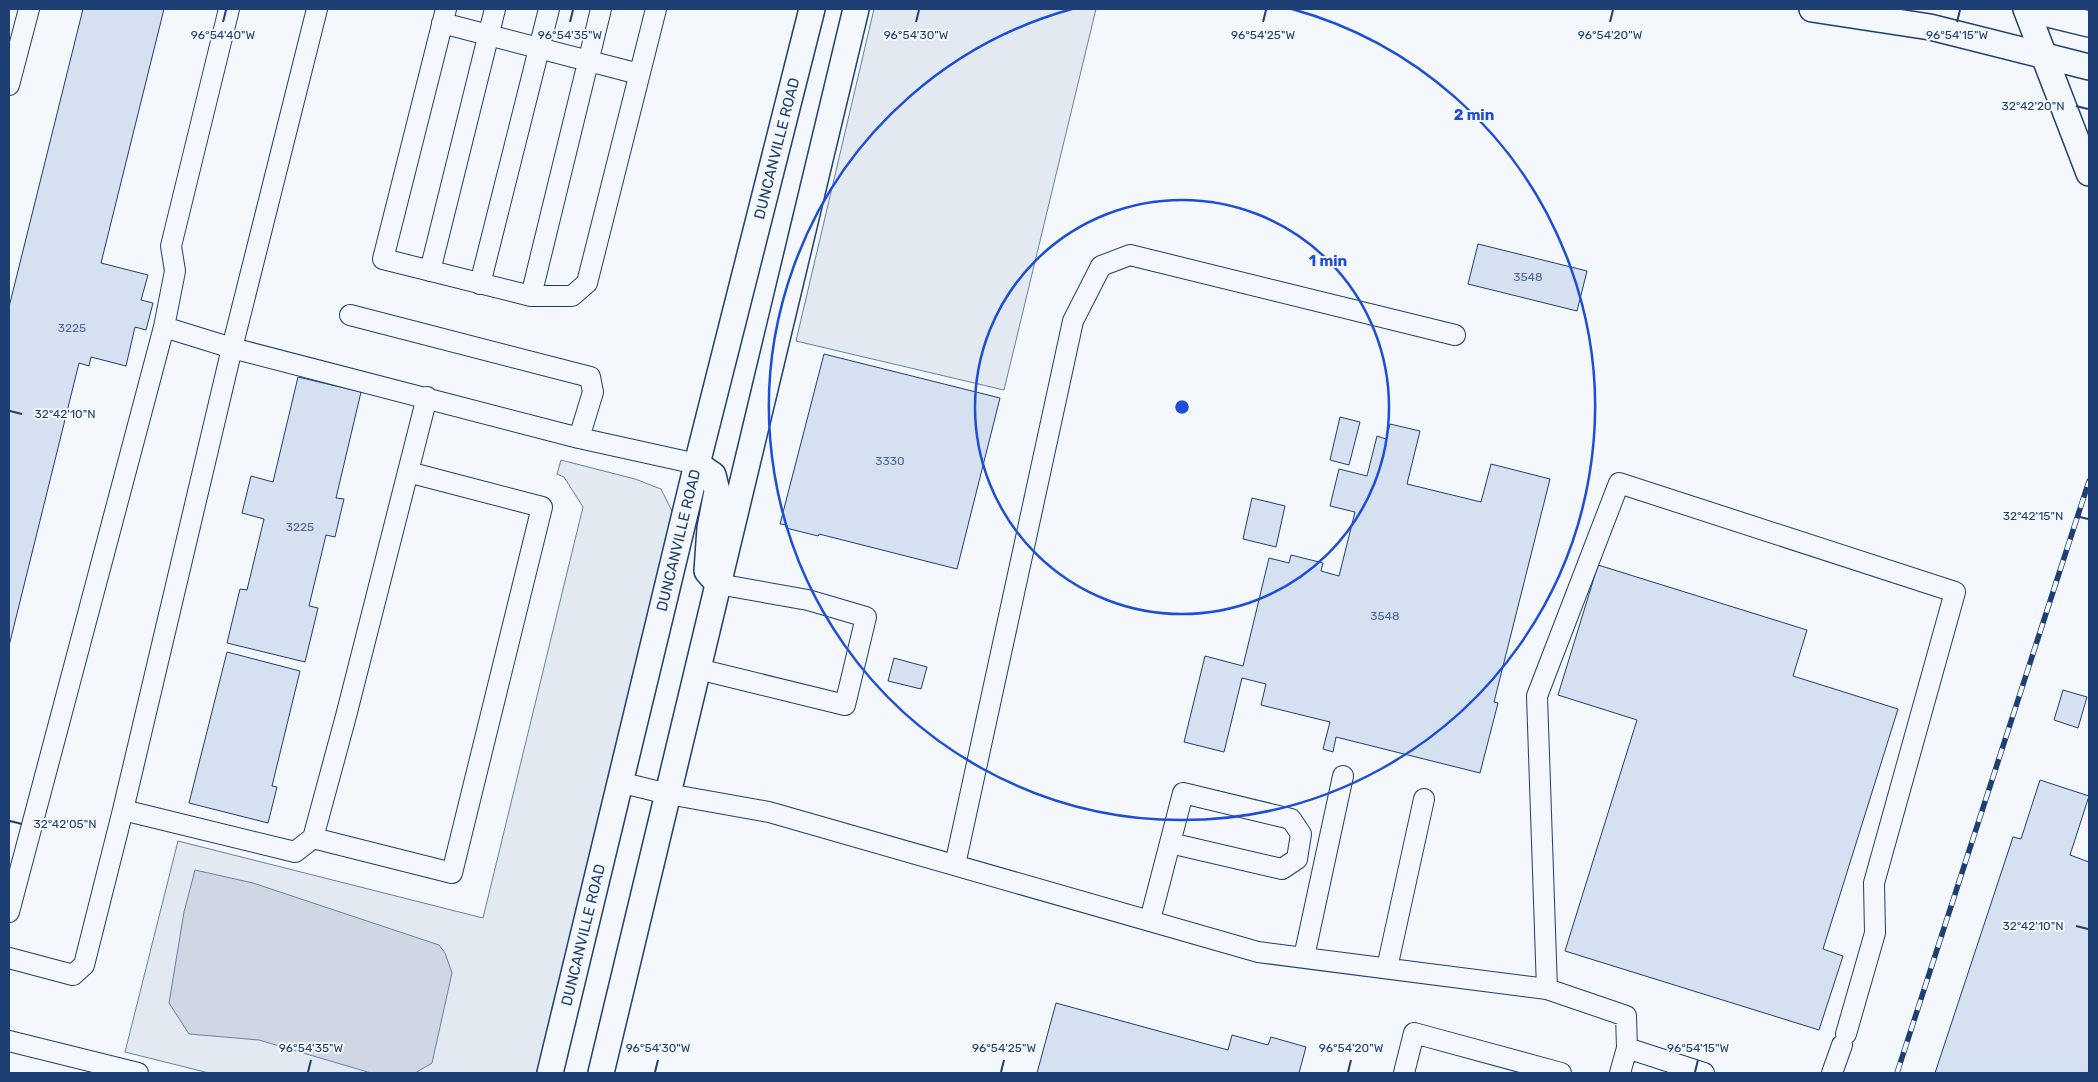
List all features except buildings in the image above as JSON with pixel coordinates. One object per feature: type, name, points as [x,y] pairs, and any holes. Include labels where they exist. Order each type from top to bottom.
[{"type":"main road","name":"DUNCANVILLE ROAD","points":[[550,1073],[697,464],[812,9]]},
{"type":"main road","points":[[601,1073],[856,9]]},
{"type":"main road","points":[[1812,9],[1930,27],[2089,66]]},
{"type":"main road","points":[[2026,9],[2089,173]]},
{"type":"main road","points":[[2026,9],[2085,22]]},
{"type":"main road","points":[[697,464],[746,471]]},
{"type":"main road","points":[[697,464],[713,475],[717,492],[710,528],[707,571],[718,584]]},
{"type":"street","points":[[9,86],[29,9]]},
{"type":"street","points":[[9,912],[164,326],[175,271],[172,246],[229,9]]},
{"type":"street","points":[[9,958],[73,975],[84,965],[123,810],[232,348],[317,9]]},
{"type":"street","points":[[430,271],[495,9]]},
{"type":"street","points":[[480,284],[549,9]]},
{"type":"street","points":[[531,296],[601,9]]},
{"type":"street","points":[[640,74],[489,35],[444,16],[383,259],[531,296],[572,296],[587,283],[640,74],[656,9]]},
{"type":"street","points":[[955,865],[1073,321],[1100,266],[1130,255],[1455,334]]},
{"type":"street","points":[[350,315],[590,377],[593,392],[579,438]]},
{"type":"street","points":[[164,326],[232,348],[427,397],[579,438],[697,464]]},
{"type":"street","points":[[123,810],[295,852],[313,838],[427,397]]},
{"type":"street","points":[[313,838],[452,873],[542,507],[408,472]]},
{"type":"street","points":[[1547,989],[1537,696],[1619,482],[1955,592],[1874,883],[1875,933],[1832,1073]]},
{"type":"street","points":[[698,669],[845,705],[866,617],[808,600],[718,584]]},
{"type":"street","points":[[1304,957],[1343,776]]},
{"type":"street","points":[[619,782],[668,794],[768,812],[1258,952],[1547,989],[1626,1016],[1627,1048],[1620,1073]]},
{"type":"street","points":[[1150,920],[1170,843],[1184,793],[1291,820],[1301,834],[1297,859],[1282,869],[1170,843]]},
{"type":"street","points":[[1387,968],[1424,800]]},
{"type":"street","points":[[1404,1073],[1414,1033],[1562,1073]]},
{"type":"street","points":[[9,1041],[138,1073]]},
{"type":"street","points":[[1627,1048],[1704,1073]]},
{"type":"shaded area","points":[[874,9],[1096,9],[1004,390],[796,341]]},
{"type":"shaded area","points":[[561,460],[635,479],[661,489],[675,517],[540,1073],[209,1073],[125,1052],[178,841],[483,918],[583,507],[564,477],[557,474]]},
{"type":"shaded area","points":[[195,870],[253,883],[439,945],[445,953],[452,973],[432,1063],[415,1073],[371,1073],[259,1040],[189,1034],[169,1003],[184,912]]},
{"type":"railway","points":[[1897,1073],[2089,481]]}]
